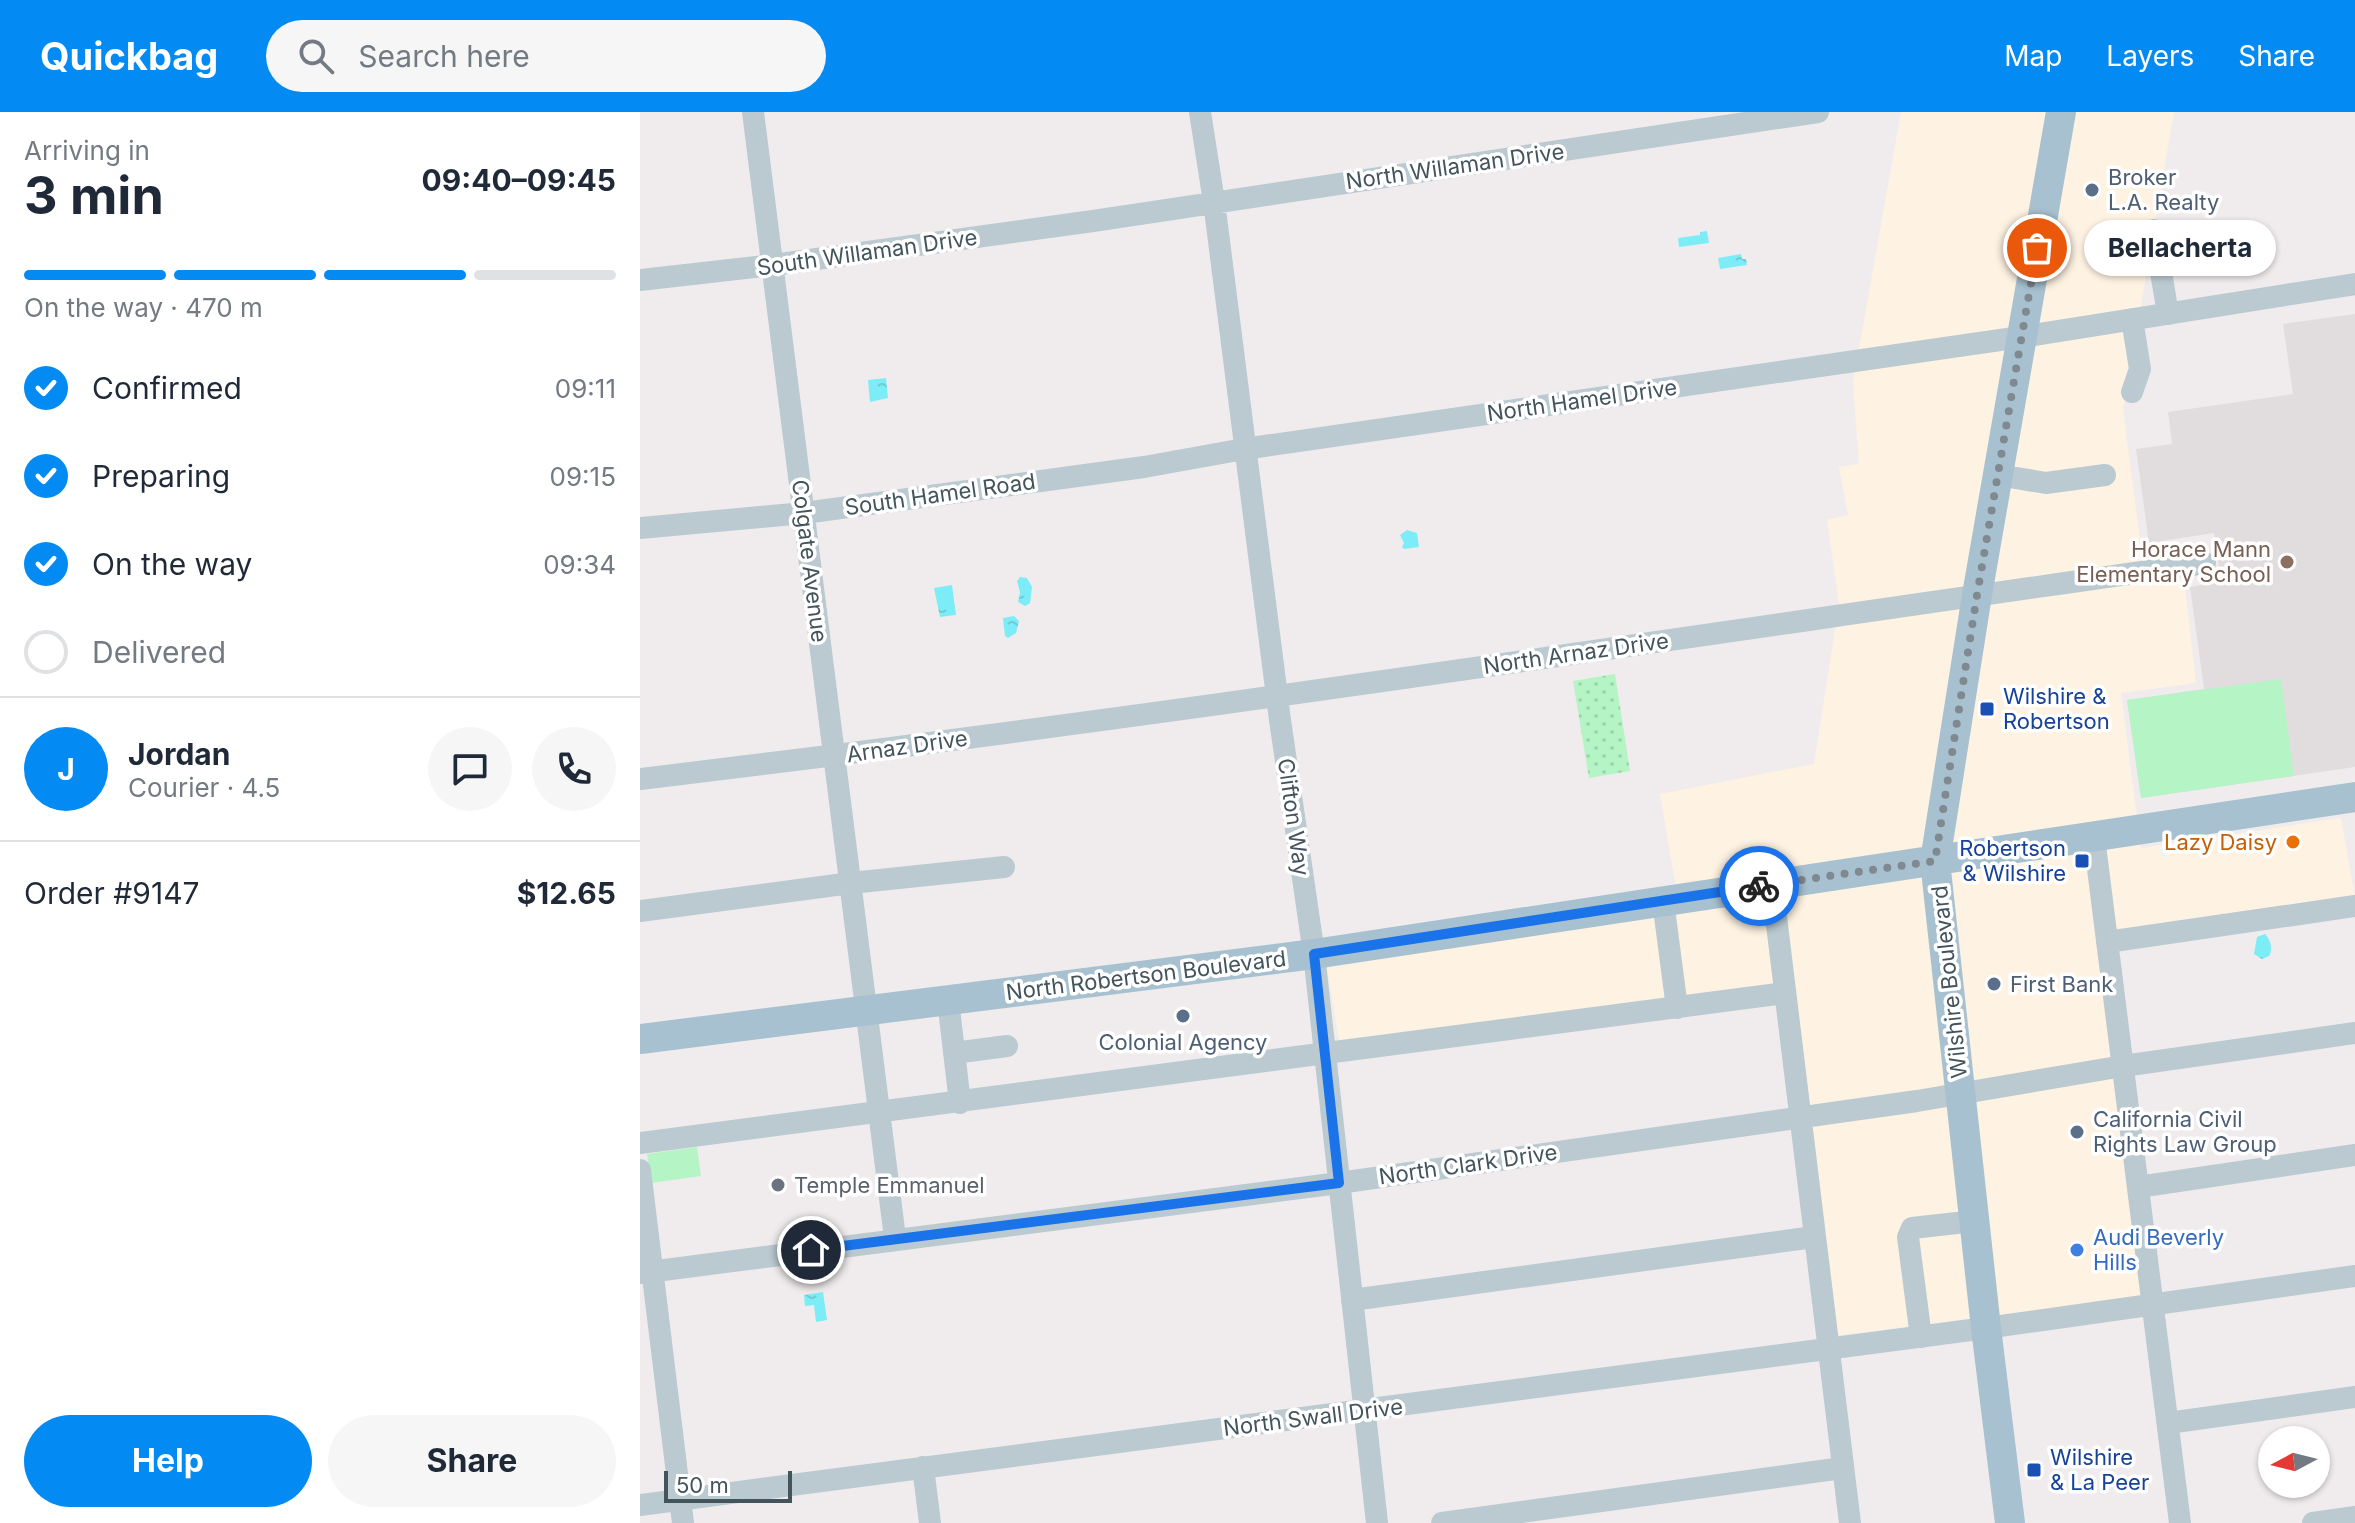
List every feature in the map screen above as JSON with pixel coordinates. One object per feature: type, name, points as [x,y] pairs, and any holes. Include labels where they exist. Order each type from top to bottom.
[{"type":"main road","name":"Wilshire Boulevard","points":[[2010,1523],[1935,861],[1977,595],[2061,112]]},
{"type":"main road","name":"North Robertson Boulevard","points":[[640,1039],[1314,954],[2355,797]]},
{"type":"street","name":"Colgate Avenue","points":[[753,112],[895,1238]]},
{"type":"street","name":"Clifton Way","points":[[1200,112],[1314,954],[1377,1523]]},
{"type":"street","name":"North Willaman Drive","points":[[1093,221],[1818,112]]},
{"type":"street","name":"South Willaman Drive","points":[[640,280],[1093,221]]},
{"type":"street","points":[[2154,230],[2168,314]]},
{"type":"street","name":"North Hamel Drive","points":[[1144,467],[1244,449],[2021,337],[2355,284]]},
{"type":"street","points":[[2132,319],[2140,369],[2132,392]]},
{"type":"street","name":"South Hamel Road","points":[[640,528],[804,513],[1144,467]]},
{"type":"street","points":[[1998,475],[2046,483],[2105,475]]},
{"type":"street","name":"North Arnaz Drive","points":[[1174,711],[2205,563]]},
{"type":"street","name":"Arnaz Drive","points":[[640,779],[1174,711]]},
{"type":"street","points":[[2094,837],[2180,1523]]},
{"type":"street","points":[[640,911],[851,883],[1004,867]]},
{"type":"street","points":[[1772,884],[1850,1523]]},
{"type":"street","points":[[1663,901],[1677,1008]]},
{"type":"street","points":[[2107,942],[2355,906]]},
{"type":"street","points":[[640,1143],[1785,993]]},
{"type":"street","points":[[948,1000],[960,1103]]},
{"type":"street","name":"North Clark Drive","points":[[646,1272],[1339,1183],[2355,1033]]},
{"type":"street","points":[[954,1053],[1007,1046]]},
{"type":"street","points":[[2138,1187],[2355,1155]]},
{"type":"street","points":[[640,1170],[646,1272],[683,1523]]},
{"type":"street","points":[[1921,1337],[1908,1237],[1912,1228],[1975,1221]]},
{"type":"street","points":[[1352,1300],[1814,1237]]},
{"type":"street","name":"North Swall Drive","points":[[640,1505],[1921,1337],[2355,1276]]},
{"type":"street","points":[[2168,1423],[2355,1397]]},
{"type":"street","points":[[923,1467],[930,1523]]},
{"type":"street","points":[[1442,1523],[1842,1468]]},
{"type":"street","points":[[2313,1523],[2355,1517]]},
{"type":"shaded area","points":[[1901,112],[2174,112],[2123,410],[2146,585],[2184,579],[2196,683],[2121,693],[2141,848],[2341,818],[2355,897],[2097,937],[2144,1297],[1825,1337],[1779,991],[1340,1047],[1327,968],[1680,911],[1660,794],[1814,764],[1839,604],[1827,520],[1848,515],[1839,467],[1859,464],[1853,383]]},
{"type":"shaded area","name":"Horace Mann Elementary School","points":[[2355,314],[2355,767],[2141,798],[2127,700],[2204,689],[2190,587],[2221,581],[2214,533],[2149,543],[2136,449],[2172,444],[2168,412],[2293,394],[2283,324]]},
{"type":"green space","points":[[1615,674],[1630,771],[1589,778],[1573,681]]},
{"type":"green space","points":[[2281,679],[2294,776],[2141,798],[2127,700]]},
{"type":"green space","points":[[697,1147],[701,1176],[651,1183],[647,1154]]},
{"type":"water","points":[[1707,231],[1709,243],[1679,247],[1678,238]]},
{"type":"water","points":[[1741,254],[1747,265],[1720,269],[1718,258]]},
{"type":"water","points":[[886,378],[888,398],[870,402],[868,380]]},
{"type":"water","points":[[1407,530],[1417,533],[1419,547],[1402,547],[1404,543],[1400,535]]},
{"type":"water","points":[[1020,577],[1027,578],[1032,587],[1030,603],[1025,606],[1018,602],[1020,592],[1017,581]]},
{"type":"water","points":[[952,585],[956,615],[940,617],[934,588]]},
{"type":"water","points":[[1014,616],[1019,621],[1016,633],[1008,638],[1005,636],[1003,618]]},
{"type":"water","points":[[2265,934],[2271,951],[2269,956],[2262,959],[2254,954],[2257,937]]},
{"type":"water","points":[[823,1292],[827,1320],[816,1322],[814,1305],[805,1306],[804,1295]]},
{"type":"way so far","points":[[1759,886],[1935,861],[2037,248]]},
{"type":"place","name":"Broker L.A. Realty","points":[[2092,190]]},
{"type":"place","name":"Bellacherta","points":[[2037,248]]},
{"type":"place","name":"Horace Mann Elementary School","points":[[2287,562]]},
{"type":"place","name":"Wilshire & Robertson","points":[[1987,709]]},
{"type":"place","name":"Lazy Daisy","points":[[2293,842]]},
{"type":"place","name":"Robertson & Wilshire","points":[[2082,861]]},
{"type":"place","name":"First Bank","points":[[1994,984]]},
{"type":"place","name":"Colonial Agency","points":[[1183,1016]]},
{"type":"place","name":"California Civil Rights Law Group","points":[[2077,1132]]},
{"type":"place","name":"Temple Emmanuel","points":[[778,1185]]},
{"type":"place","name":"Audi Beverly Hills","points":[[2077,1250]]},
{"type":"place","name":"Wilshire & La Peer","points":[[2034,1470]]},
{"type":"route","points":[[811,1250],[1339,1183],[1314,954],[1759,886]]}]
